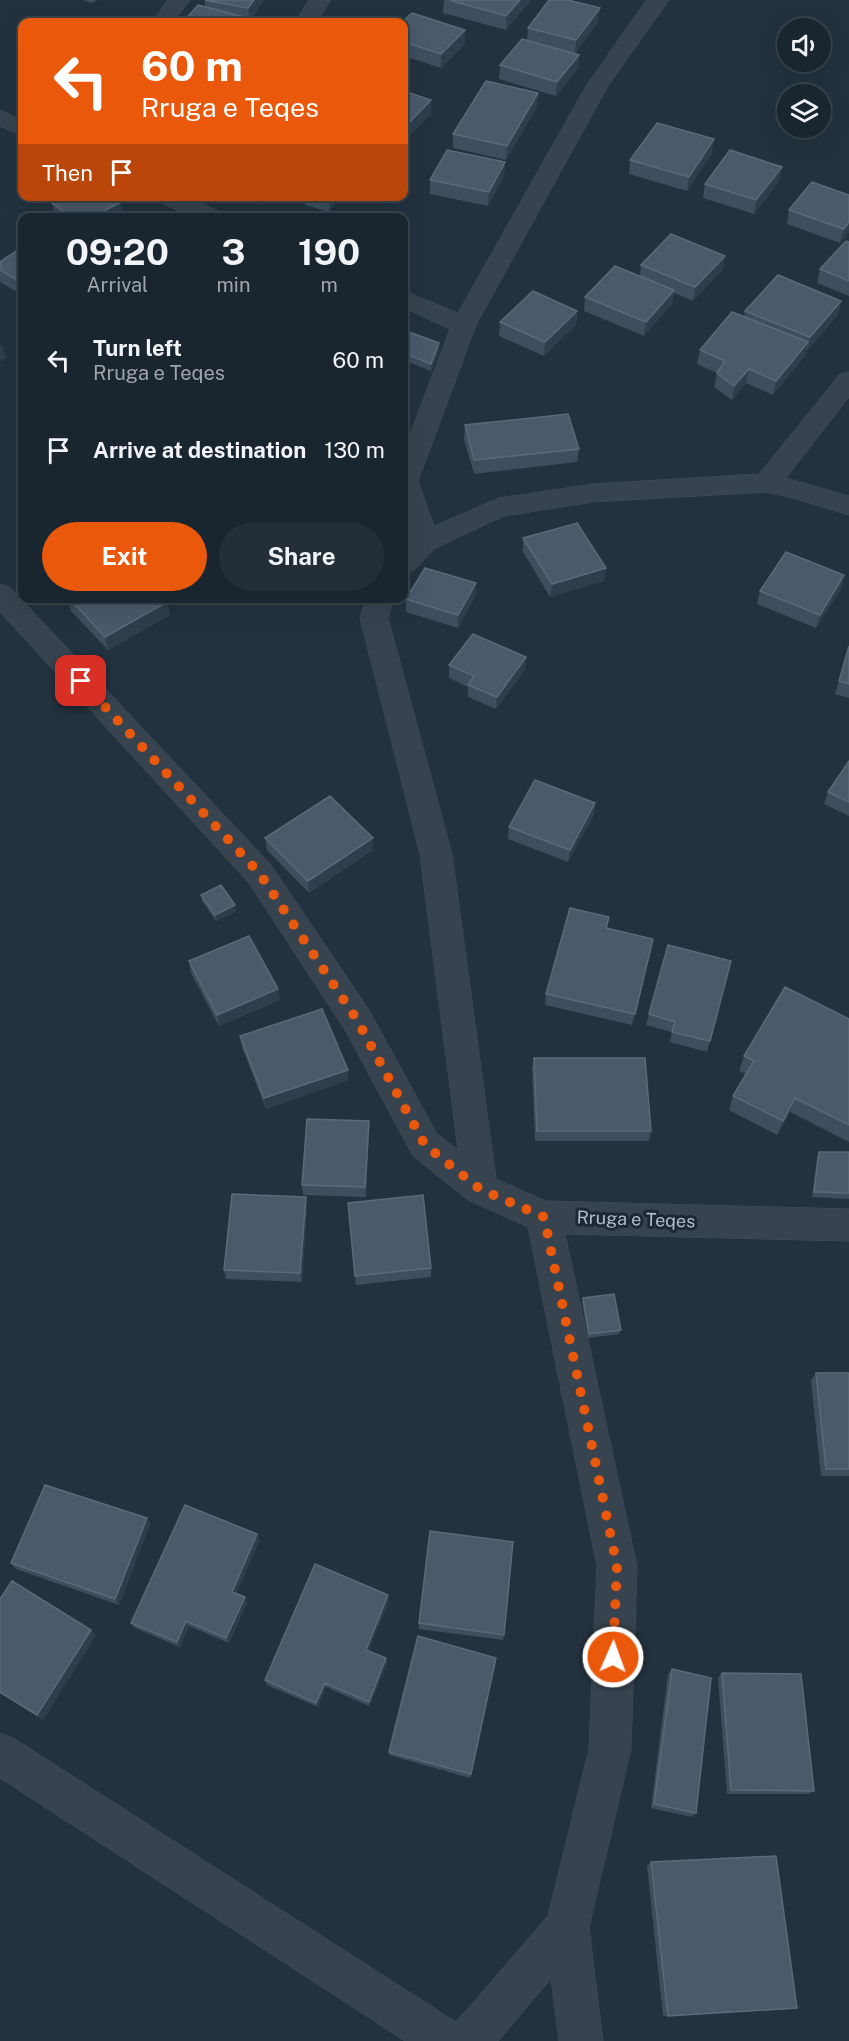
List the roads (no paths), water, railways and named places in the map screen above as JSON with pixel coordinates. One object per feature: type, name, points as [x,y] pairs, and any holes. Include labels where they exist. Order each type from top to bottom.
[{"type":"street","points":[[166,18],[179,0]]},
{"type":"street","points":[[309,18],[320,0]]},
{"type":"street","points":[[408,473],[464,325],[597,86],[658,0]]},
{"type":"street","points":[[0,117],[18,127]]},
{"type":"street","points":[[183,201],[203,207]]},
{"type":"street","points":[[408,301],[464,325]]},
{"type":"street","points":[[767,483],[849,380]]},
{"type":"street","points":[[408,559],[425,541],[499,507],[593,493],[767,483],[796,489],[849,506]]},
{"type":"street","points":[[408,490],[425,541]]},
{"type":"street","name":"Rruga e Teqes","points":[[0,594],[260,874],[357,1020],[425,1145],[480,1189],[544,1217],[849,1225]]},
{"type":"street","points":[[378,603],[374,618],[436,854],[480,1189]]},
{"type":"street","points":[[544,1217],[617,1566],[610,1749],[567,1928],[581,2041]]},
{"type":"street","points":[[0,1754],[445,2041]]},
{"type":"street","points":[[469,2041],[567,1928]]}]
